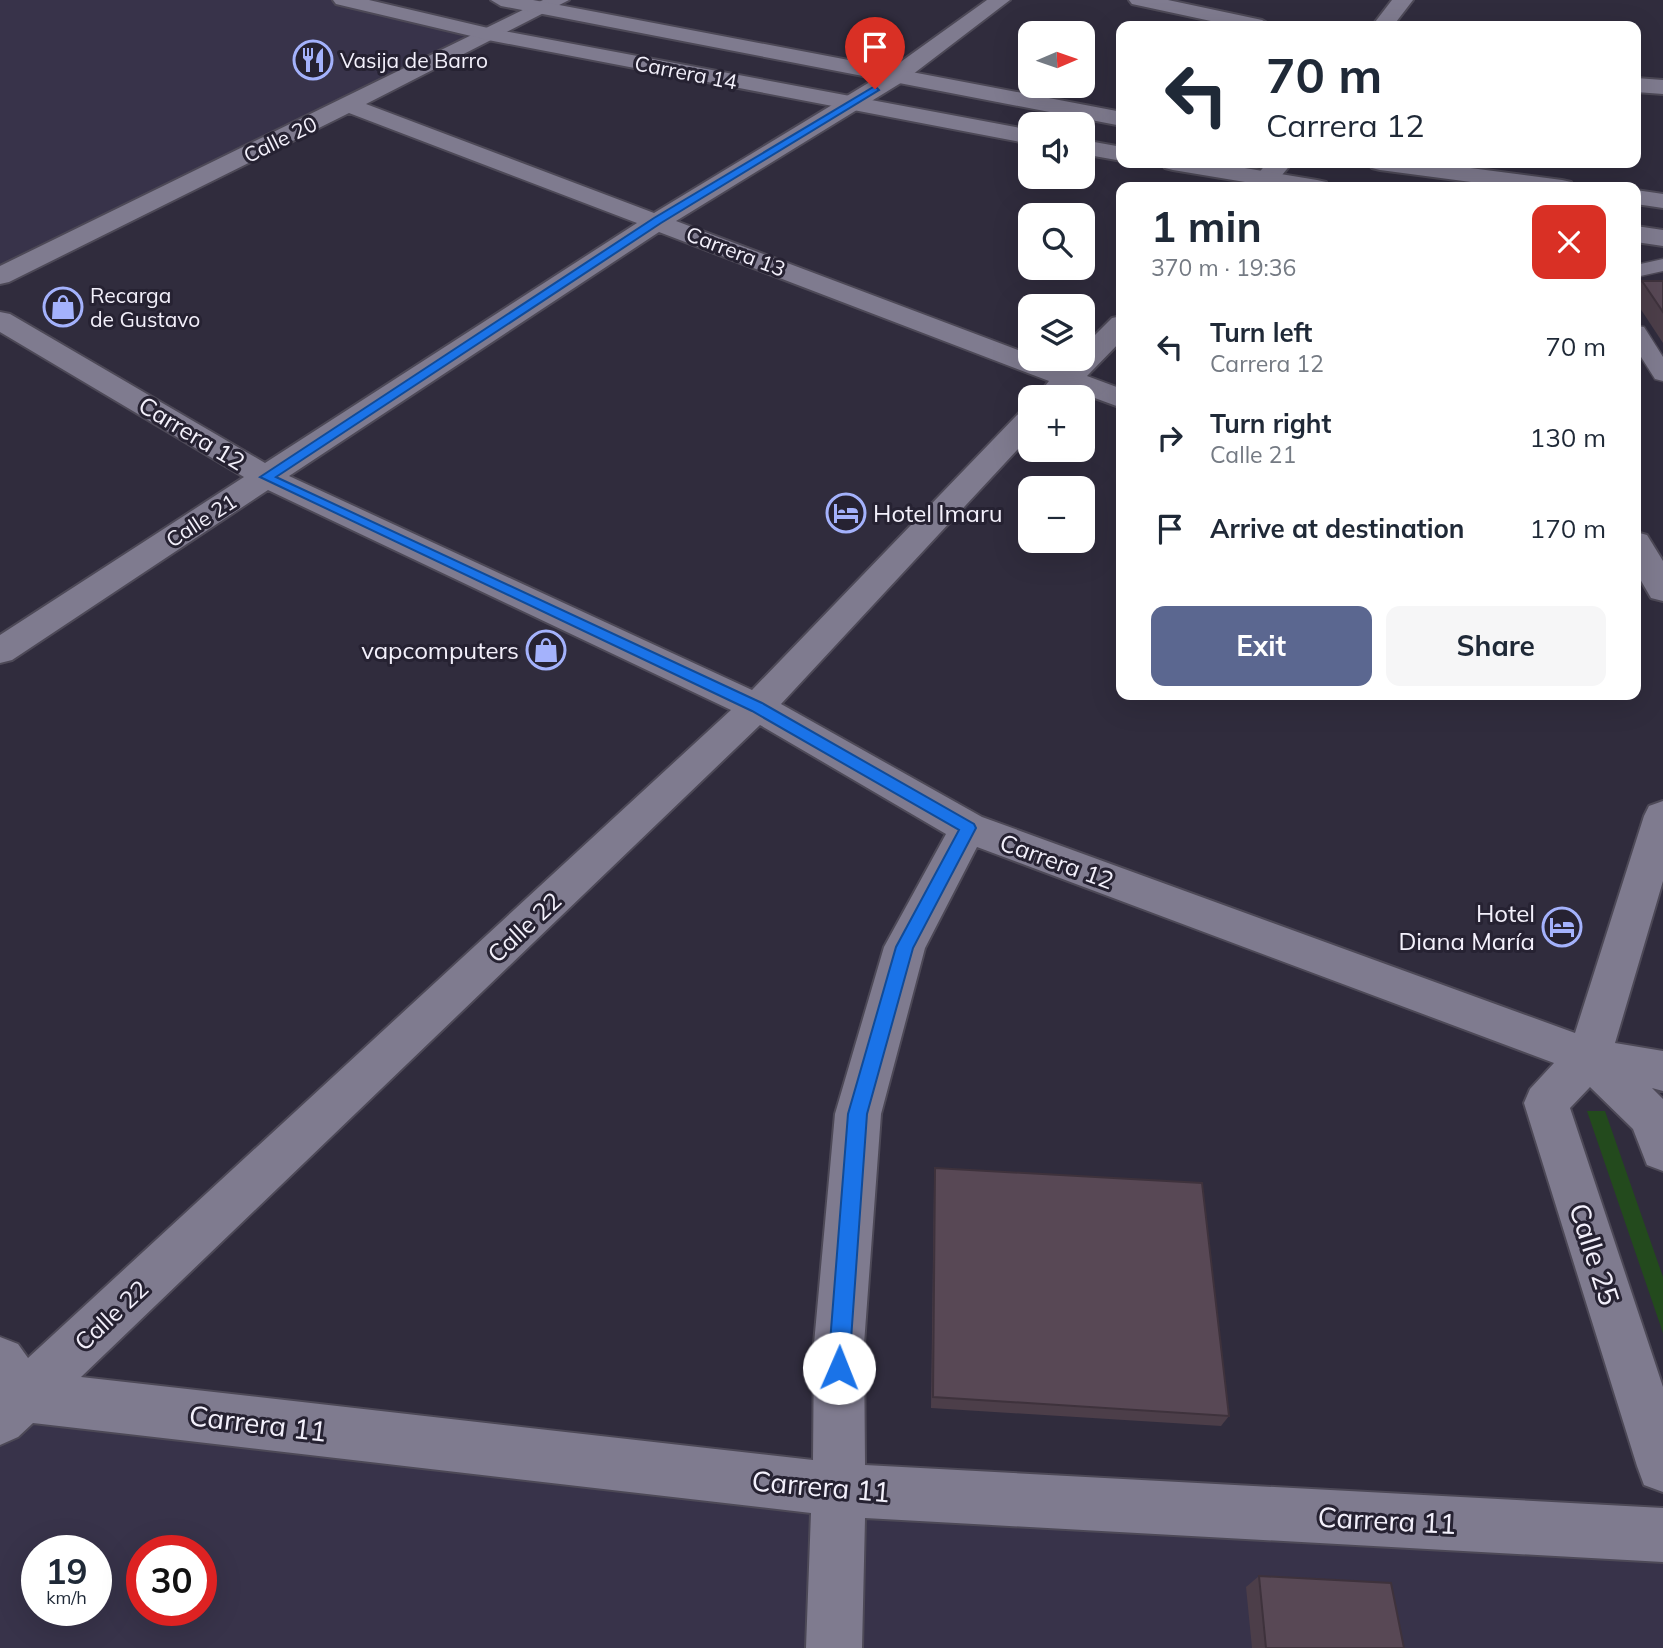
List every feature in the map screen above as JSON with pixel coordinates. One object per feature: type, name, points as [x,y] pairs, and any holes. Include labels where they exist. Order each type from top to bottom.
[{"type":"street","name":"Carrera 14","points":[[343,0],[488,34],[1018,135]]},
{"type":"street","name":"Carrera 14","points":[[501,0],[550,4],[896,76],[1116,118]]},
{"type":"street","name":"Calle 21","points":[[0,651],[657,220],[896,76],[1000,0]]},
{"type":"street","points":[[1139,0],[1238,21]]},
{"type":"street","points":[[1386,21],[1403,0]]},
{"type":"street","name":"Calle 20","points":[[0,276],[550,4]]},
{"type":"street","points":[[1641,85],[1663,87]]},
{"type":"street","name":"Carrera 13","points":[[349,105],[657,220],[1049,385]]},
{"type":"street","points":[[1095,148],[1116,152]]},
{"type":"street","points":[[1206,168],[1292,182]]},
{"type":"street","points":[[1418,168],[1524,182]]},
{"type":"street","points":[[1641,198],[1663,201]]},
{"type":"street","points":[[1641,235],[1663,238]]},
{"type":"street","name":"Carrera 12","points":[[0,320],[266,477],[757,707],[968,828],[1589,1057],[1663,1071]]},
{"type":"street","points":[[1062,385],[1116,330]]},
{"type":"street","name":"Carrera 13","points":[[1095,395],[1116,398]]},
{"type":"street","name":"Calle 22","points":[[8,1392],[757,707],[1018,431]]},
{"type":"street","points":[[1641,554],[1653,583]]},
{"type":"street","name":"Calle 25","points":[[1663,816],[1589,1057],[1546,1103],[1663,1466]]},
{"type":"street","points":[[834,1648],[839,1490],[839,1344],[858,1114],[905,947],[968,828]]},
{"type":"street","points":[[1589,1057],[1651,1117],[1663,1150]]},
{"type":"street","name":"Carrera 11","points":[[8,1392],[839,1490],[1663,1535]]},
{"type":"lane","points":[[1641,270],[1663,265]]},
{"type":"lane","points":[[1641,340],[1663,374]]},
{"type":"shaded area","points":[[0,0],[343,0],[488,34],[0,276]]},
{"type":"shaded area","points":[[0,1419],[1663,1535],[1663,1648],[0,1648]]},
{"type":"green space","points":[[1587,1111],[1605,1111],[1663,1277],[1663,1333]]},
{"type":"building","points":[[1642,281],[1663,281],[1663,312]]},
{"type":"building","points":[[935,1168],[1202,1183],[1229,1416],[933,1397]]},
{"type":"building","points":[[1259,1576],[1391,1583],[1404,1648],[1266,1648]]},
{"type":"place","name":"Vasija de Barro","points":[[313,60]]},
{"type":"place","name":"Recarga de Gustavo","points":[[63,307]]},
{"type":"place","name":"Hotel Imaru","points":[[846,513]]},
{"type":"place","name":"vapcomputers","points":[[546,650]]},
{"type":"place","name":"Hotel Diana María","points":[[1562,927]]},
{"type":"route","points":[[839,1368],[858,1114],[905,947],[968,828],[757,707],[266,477],[657,220],[875,89]]}]
